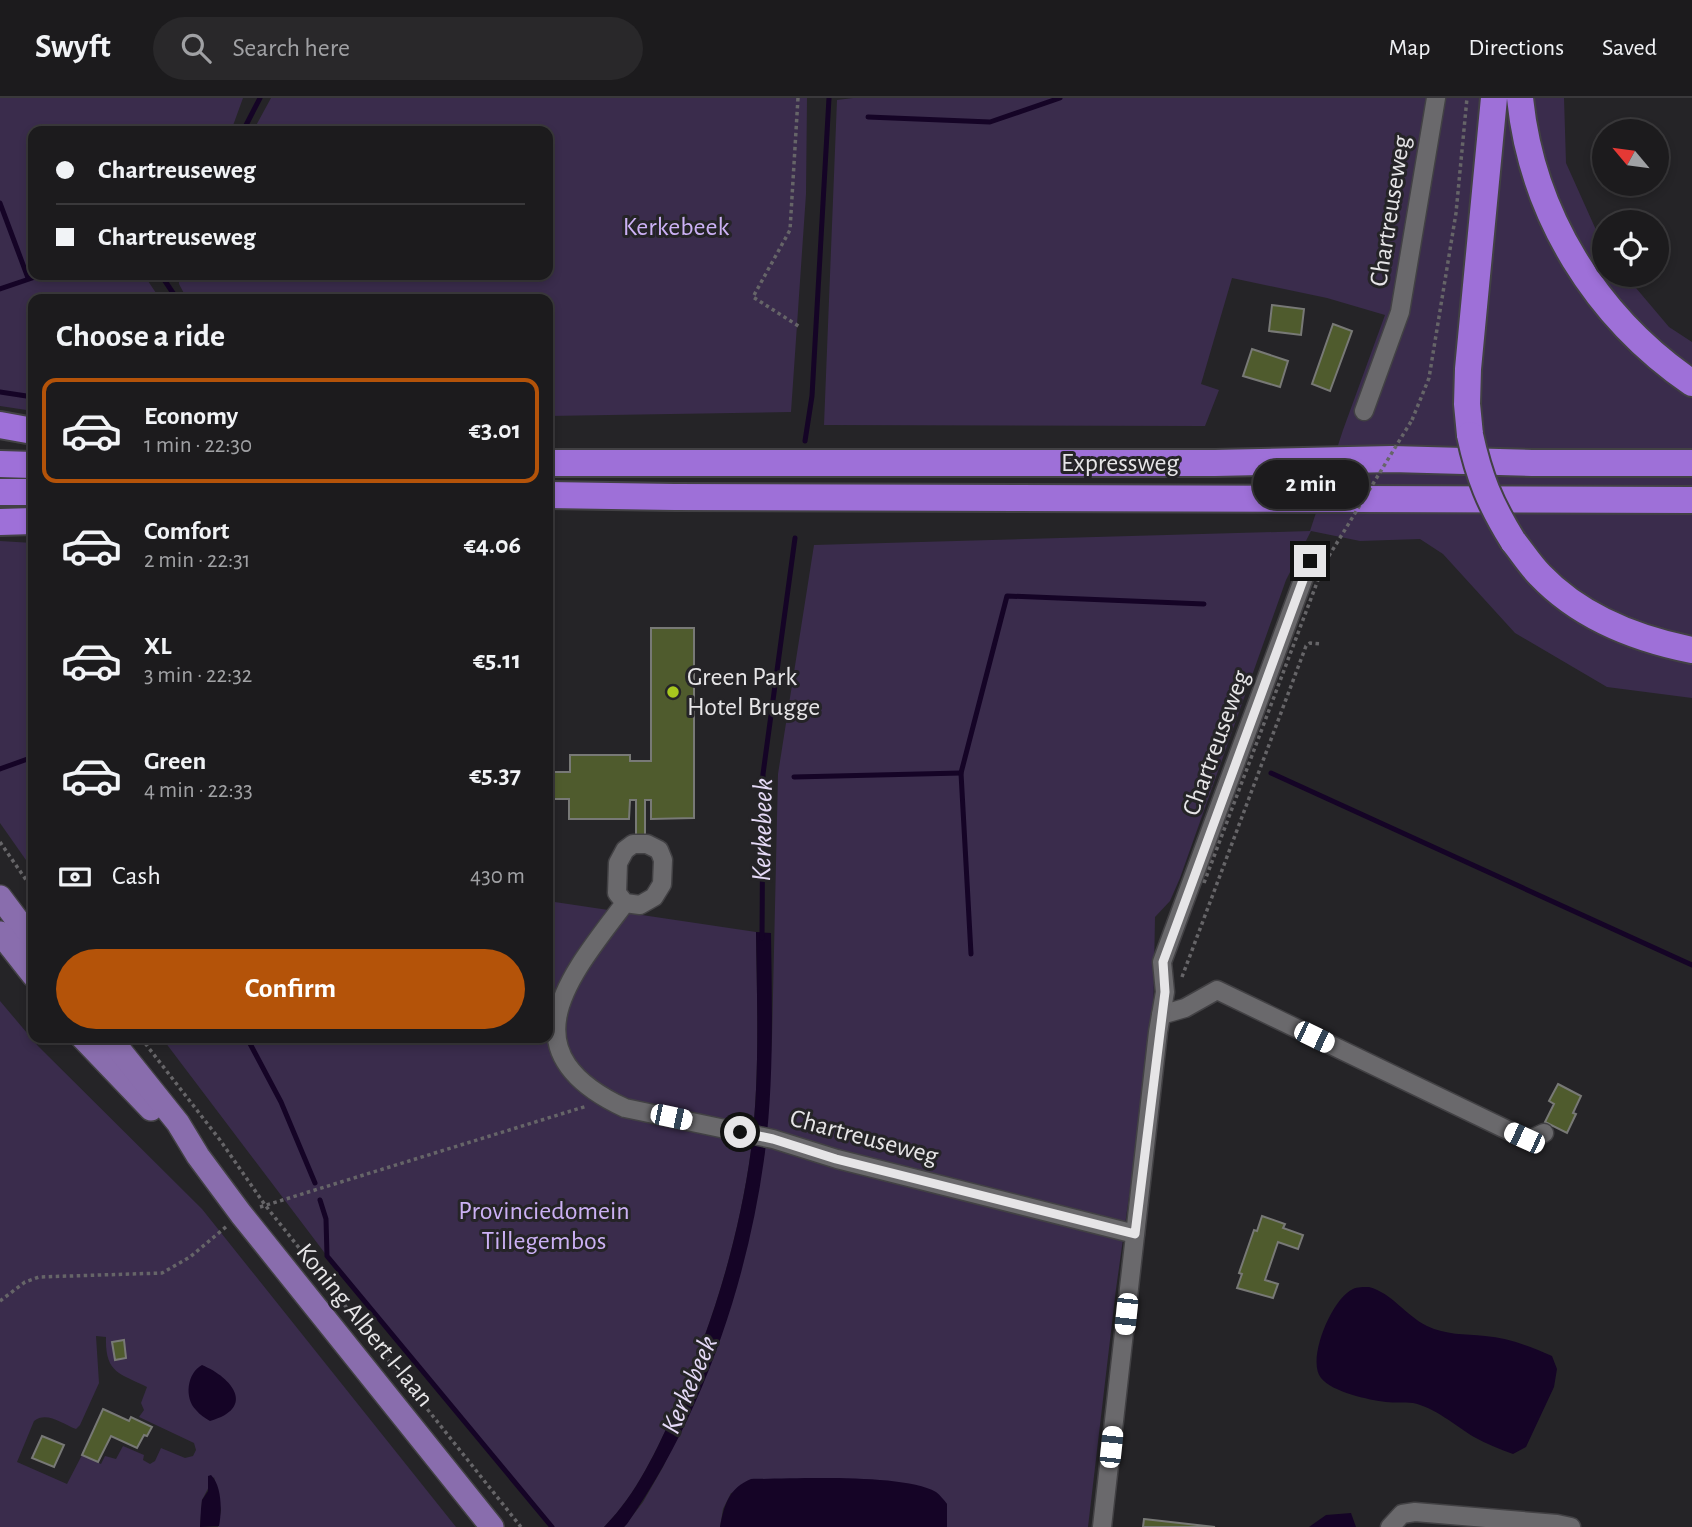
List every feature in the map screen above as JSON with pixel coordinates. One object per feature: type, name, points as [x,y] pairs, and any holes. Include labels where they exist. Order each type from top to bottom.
[{"type":"highway","points":[[1494,98],[1468,369],[1467,404],[1478,473],[1494,511],[1513,541],[1541,576],[1574,604],[1614,627],[1660,644],[1692,650]]},
{"type":"highway","points":[[1520,98],[1523,125],[1535,174],[1551,217],[1572,258],[1599,297],[1630,331],[1665,364],[1692,383]]},
{"type":"highway","points":[[0,425],[28,430]]},
{"type":"highway","name":"Expressweg","points":[[553,462],[1215,463],[1392,459],[1532,463],[1692,463]]},
{"type":"highway","points":[[0,464],[28,465]]},
{"type":"highway","points":[[0,492],[28,492]]},
{"type":"highway","name":"Expressweg","points":[[553,495],[1692,500]]},
{"type":"highway","points":[[553,503],[601,497]]},
{"type":"highway","points":[[0,522],[28,522]]},
{"type":"main road","points":[[0,897],[28,934]]},
{"type":"main road","points":[[0,933],[28,969]]},
{"type":"main road","name":"Koning Albert I-laan","points":[[88,1043],[164,1125],[198,1156]]},
{"type":"main road","name":"Koning Albert I-laan","points":[[114,1043],[178,1123],[198,1156],[241,1214],[492,1527]]},
{"type":"street","name":"Chartreuseweg","points":[[1364,411],[1400,312],[1436,98]]},
{"type":"street","name":"Chartreuseweg","points":[[1101,1527],[1165,992],[1163,962],[1310,561]]},
{"type":"street","name":"Chartreuseweg","points":[[625,903],[575,969],[561,999],[556,1028],[559,1051],[568,1067],[586,1085],[608,1100],[625,1108],[773,1139],[836,1159],[1135,1234]]},
{"type":"street","points":[[1161,1015],[1185,1008],[1217,990],[1524,1138],[1533,1138],[1544,1133]]},
{"type":"street","points":[[1390,1527],[1402,1514],[1415,1512],[1571,1527]]},
{"type":"path","points":[[799,98],[790,230],[753,297],[800,327]]},
{"type":"path","name":"Chartreuseweg","points":[[1204,883],[1324,564],[1412,420],[1423,397],[1431,365],[1456,212],[1467,98]]},
{"type":"path","points":[[1165,992],[1179,981],[1186,971],[1306,646],[1310,643],[1321,644]]},
{"type":"path","points":[[0,842],[28,883]]},
{"type":"path","points":[[145,1043],[220,1140],[265,1205],[521,1527]]},
{"type":"path","points":[[0,1301],[25,1282],[39,1277],[162,1273],[190,1257],[241,1214],[608,1100]]},
{"type":"green space","points":[[0,98],[243,98],[233,126],[28,126],[28,280],[147,280],[157,294],[28,294],[28,410],[0,406]]},
{"type":"green space","name":"Kerkebeek","points":[[271,98],[807,98],[806,194],[791,412],[553,416],[553,294],[184,294],[179,280],[553,280],[553,126],[256,126]]},
{"type":"green space","points":[[1564,98],[1566,163],[1592,221],[1592,287],[1635,287],[1669,327],[1692,342],[1692,698],[1607,687],[1515,633],[1443,554],[1420,539],[1360,541],[1311,531],[1286,580],[1180,878],[1170,901],[1155,917],[1153,1026],[1116,1289],[1088,1527],[947,1527],[947,1504],[914,1486],[884,1481],[815,1479],[731,1493],[723,1509],[720,1527],[624,1527],[643,1502],[663,1467],[707,1372],[735,1290],[758,1192],[765,1150],[772,1038],[778,774],[814,545],[1310,531],[1385,315],[1327,298],[1232,278],[1201,384],[1219,390],[1205,426],[824,425],[837,100]]},
{"type":"green space","points":[[0,541],[28,543],[28,863],[0,823]]},
{"type":"green space","name":"Provinciedomein Tillegembos","points":[[553,902],[756,932],[757,1041],[754,1123],[746,1183],[731,1249],[701,1346],[668,1425],[636,1486],[604,1527],[552,1527],[327,1256],[166,1043],[553,1043]]},
{"type":"green space","points":[[0,1001],[28,1034],[28,1043],[35,1043],[202,1209],[456,1527],[218,1527],[221,1510],[214,1477],[202,1500],[200,1527],[0,1527]],"holes":[[[96,1336],[106,1337],[106,1349],[111,1365],[121,1375],[147,1387],[141,1403],[144,1410],[139,1417],[194,1443],[196,1450],[193,1456],[185,1458],[161,1448],[155,1461],[150,1464],[143,1460],[144,1455],[123,1446],[116,1459],[105,1456],[101,1464],[82,1455],[67,1484],[17,1462],[34,1421],[39,1418],[55,1419],[76,1429],[80,1425],[99,1383]]]},
{"type":"water","points":[[756,932],[771,933],[771,1070],[765,1152],[747,1250],[718,1347],[678,1439],[627,1524],[624,1527],[604,1527],[636,1486],[668,1425],[701,1346],[731,1249],[746,1183],[754,1123],[757,1041]]},
{"type":"water","points":[[1369,1287],[1385,1294],[1419,1321],[1434,1329],[1502,1339],[1552,1356],[1557,1369],[1554,1387],[1526,1447],[1513,1454],[1474,1437],[1421,1405],[1361,1397],[1333,1387],[1321,1378],[1317,1369],[1319,1344],[1330,1316],[1345,1295],[1355,1288]]},
{"type":"water","points":[[202,1365],[223,1377],[235,1393],[233,1409],[210,1421],[192,1405],[189,1393],[190,1380]]},
{"type":"water","points":[[211,1475],[219,1492],[219,1526],[200,1527],[202,1500],[208,1491],[208,1476]]},
{"type":"water","points":[[847,1478],[920,1486],[936,1492],[947,1504],[947,1527],[720,1527],[729,1498],[737,1487],[751,1479]]},
{"type":"water","points":[[1351,1513],[1356,1527],[1309,1527],[1326,1515]]},
{"type":"building","points":[[1272,305],[1304,309],[1301,335],[1269,331]]},
{"type":"building","points":[[1333,324],[1352,331],[1330,391],[1312,384]]},
{"type":"building","points":[[1252,349],[1288,361],[1280,387],[1243,376]]},
{"type":"building","name":"Green Park Hotel Brugge","points":[[651,628],[694,628],[694,818],[651,819],[651,800],[645,800],[645,835],[636,835],[636,800],[630,800],[629,819],[569,819],[569,799],[553,799],[553,772],[570,772],[570,755],[630,755],[630,761],[651,761]]},
{"type":"building","points":[[1558,1084],[1581,1096],[1567,1133],[1545,1122],[1554,1104],[1549,1101]]},
{"type":"building","points":[[1262,1216],[1285,1224],[1283,1228],[1303,1235],[1298,1249],[1278,1242],[1265,1280],[1278,1284],[1273,1298],[1237,1288],[1242,1274],[1239,1273],[1254,1230],[1257,1231]]},
{"type":"building","points":[[124,1340],[126,1358],[115,1360],[112,1342]]},
{"type":"building","points":[[103,1409],[129,1421],[131,1417],[152,1427],[137,1448],[111,1436],[98,1462],[82,1455]]},
{"type":"building","points":[[42,1436],[64,1445],[54,1467],[32,1458]]},
{"type":"building","points":[[1144,1519],[1215,1527],[1143,1527]]},
{"type":"waterway","points":[[246,126],[260,98]]},
{"type":"waterway","name":"Kerkebeek","points":[[805,441],[812,396],[829,98]]},
{"type":"waterway","points":[[868,117],[990,122],[1060,98]]},
{"type":"waterway","points":[[0,203],[28,278]]},
{"type":"waterway","points":[[0,289],[28,279]]},
{"type":"waterway","points":[[164,280],[174,294]]},
{"type":"waterway","points":[[0,392],[28,396]]},
{"type":"waterway","name":"Kerkebeek","points":[[762,938],[763,774],[795,538]]},
{"type":"waterway","points":[[971,954],[961,773],[1007,596],[1204,604]]},
{"type":"waterway","points":[[0,769],[28,759]]},
{"type":"waterway","points":[[794,777],[961,773]]},
{"type":"waterway","points":[[1271,773],[1692,965]]},
{"type":"waterway","points":[[250,1043],[281,1102],[315,1183]]},
{"type":"waterway","points":[[320,1200],[326,1219],[327,1256],[552,1527]]},
{"type":"place","name":"Green Park Hotel Brugge","points":[[673,692]]},
{"type":"route","points":[[740,1132],[773,1139],[836,1159],[1135,1234],[1165,992],[1163,962],[1310,561]]}]
